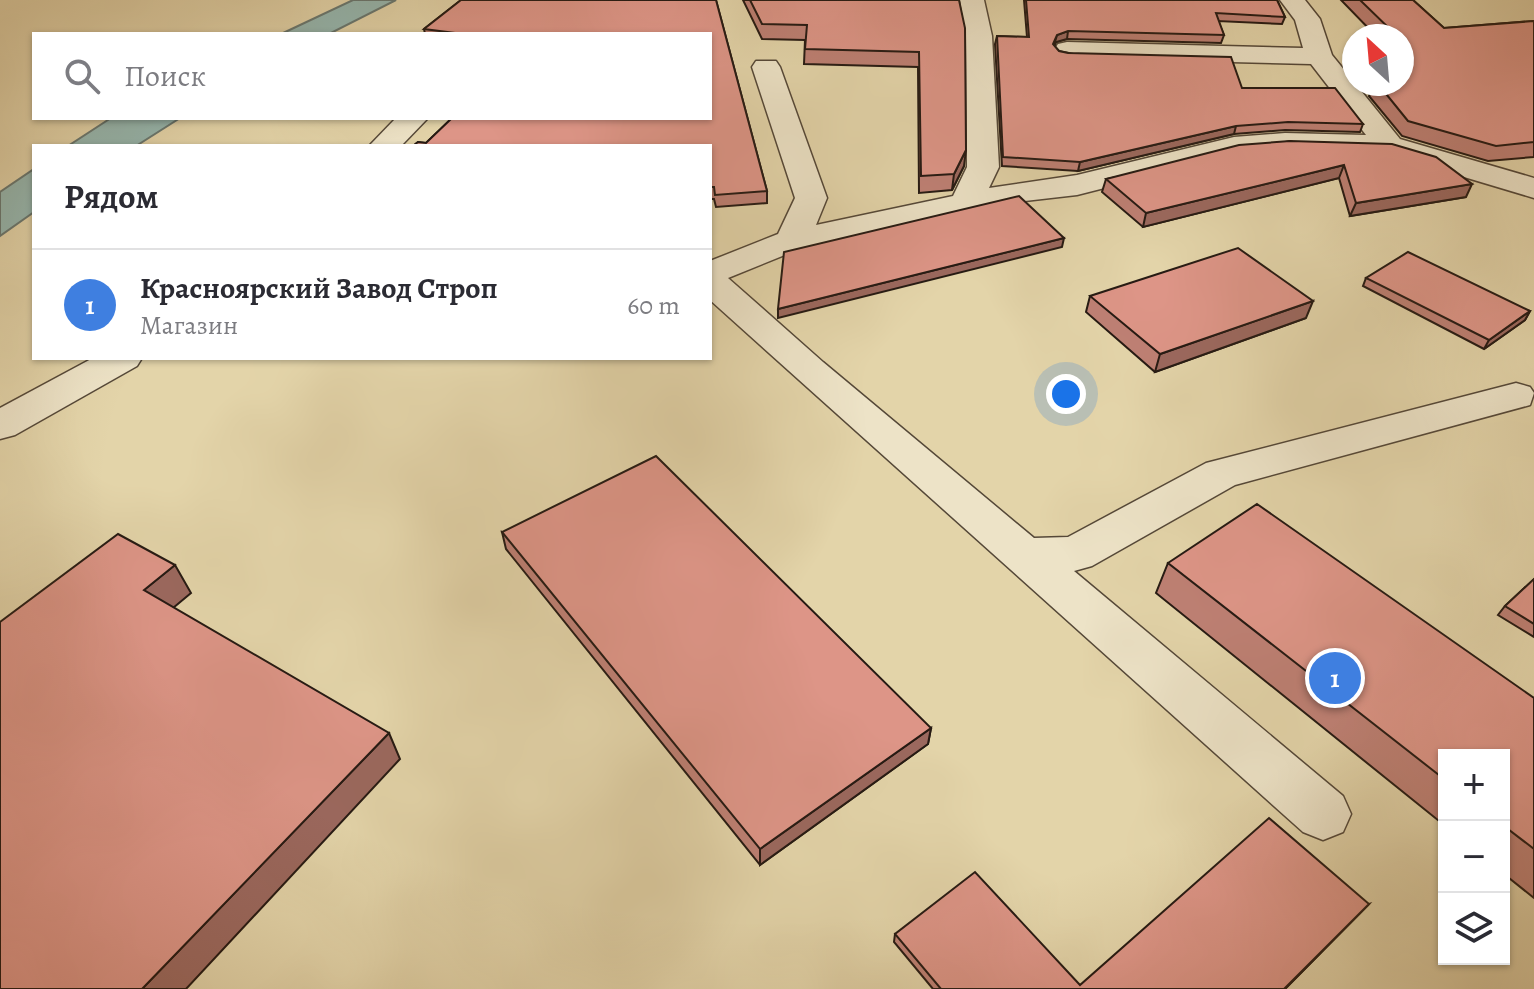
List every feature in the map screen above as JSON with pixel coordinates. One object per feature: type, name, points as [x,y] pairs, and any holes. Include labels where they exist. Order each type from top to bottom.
[{"type":"street","points":[[967,201],[983,167],[979,36],[972,0]]},
{"type":"street","points":[[1292,0],[1307,19],[1319,56],[1389,145]]},
{"type":"street","points":[[1067,50],[1319,56]]},
{"type":"street","points":[[766,67],[811,198],[792,240]]},
{"type":"street","points":[[386,144],[411,120]]},
{"type":"street","points":[[712,272],[792,240],[967,201],[1077,185],[1234,146],[1285,142],[1389,145],[1534,188]]},
{"type":"street","points":[[1476,170],[1534,166]]},
{"type":"street","points":[[712,283],[809,371],[1323,814]]},
{"type":"street","points":[[0,425],[119,360]]},
{"type":"street","points":[[1026,556],[1076,554],[1221,474],[1516,396]]},
{"type":"water","points":[[353,0],[396,0],[333,32],[285,32]]},
{"type":"water","points":[[108,120],[177,120],[139,144],[71,144]]},
{"type":"water","points":[[32,170],[32,213],[0,236],[0,192]]},
{"type":"building","points":[[461,0],[716,0],[767,191],[715,195],[712,187],[712,144],[416,144],[426,143],[450,120],[712,120],[712,32],[447,32],[424,29]]},
{"type":"building","points":[[750,0],[959,0],[965,28],[966,150],[954,174],[921,176],[919,52],[805,49],[807,25],[762,24]]},
{"type":"building","points":[[1026,0],[1277,0],[1285,17],[1216,13],[1224,35],[1068,31],[1057,35],[1053,44],[1059,51],[1068,53],[1231,57],[1242,88],[1335,88],[1363,124],[1288,122],[1236,126],[1080,162],[1003,157],[997,36],[1029,37]]},
{"type":"building","points":[[1360,0],[1413,0],[1444,28],[1534,21],[1534,142],[1496,146],[1408,121],[1388,96],[1414,96],[1414,24],[1385,24]]},
{"type":"building","points":[[1290,141],[1392,144],[1436,157],[1472,184],[1356,203],[1344,165],[1146,213],[1106,179],[1239,145]]},
{"type":"building","points":[[1019,196],[1064,238],[778,309],[784,252]]},
{"type":"building","points":[[1238,248],[1313,301],[1160,354],[1090,296]]},
{"type":"building","points":[[1408,252],[1530,311],[1489,340],[1366,278]]},
{"type":"building","points":[[656,456],[931,728],[760,849],[502,532]]},
{"type":"building","points":[[1257,504],[1534,698],[1534,849],[1510,831],[1510,749],[1438,749],[1438,774],[1168,563]]},
{"type":"building","points":[[118,534],[175,565],[144,590],[389,733],[142,989],[0,989],[0,622]]},
{"type":"building","points":[[1534,579],[1534,624],[1505,606]]},
{"type":"building","points":[[1269,818],[1369,904],[1284,989],[941,989],[895,934],[975,872],[1080,985]]},
{"type":"place","name":"Красноярский Завод Строп","points":[[1335,678]]}]
